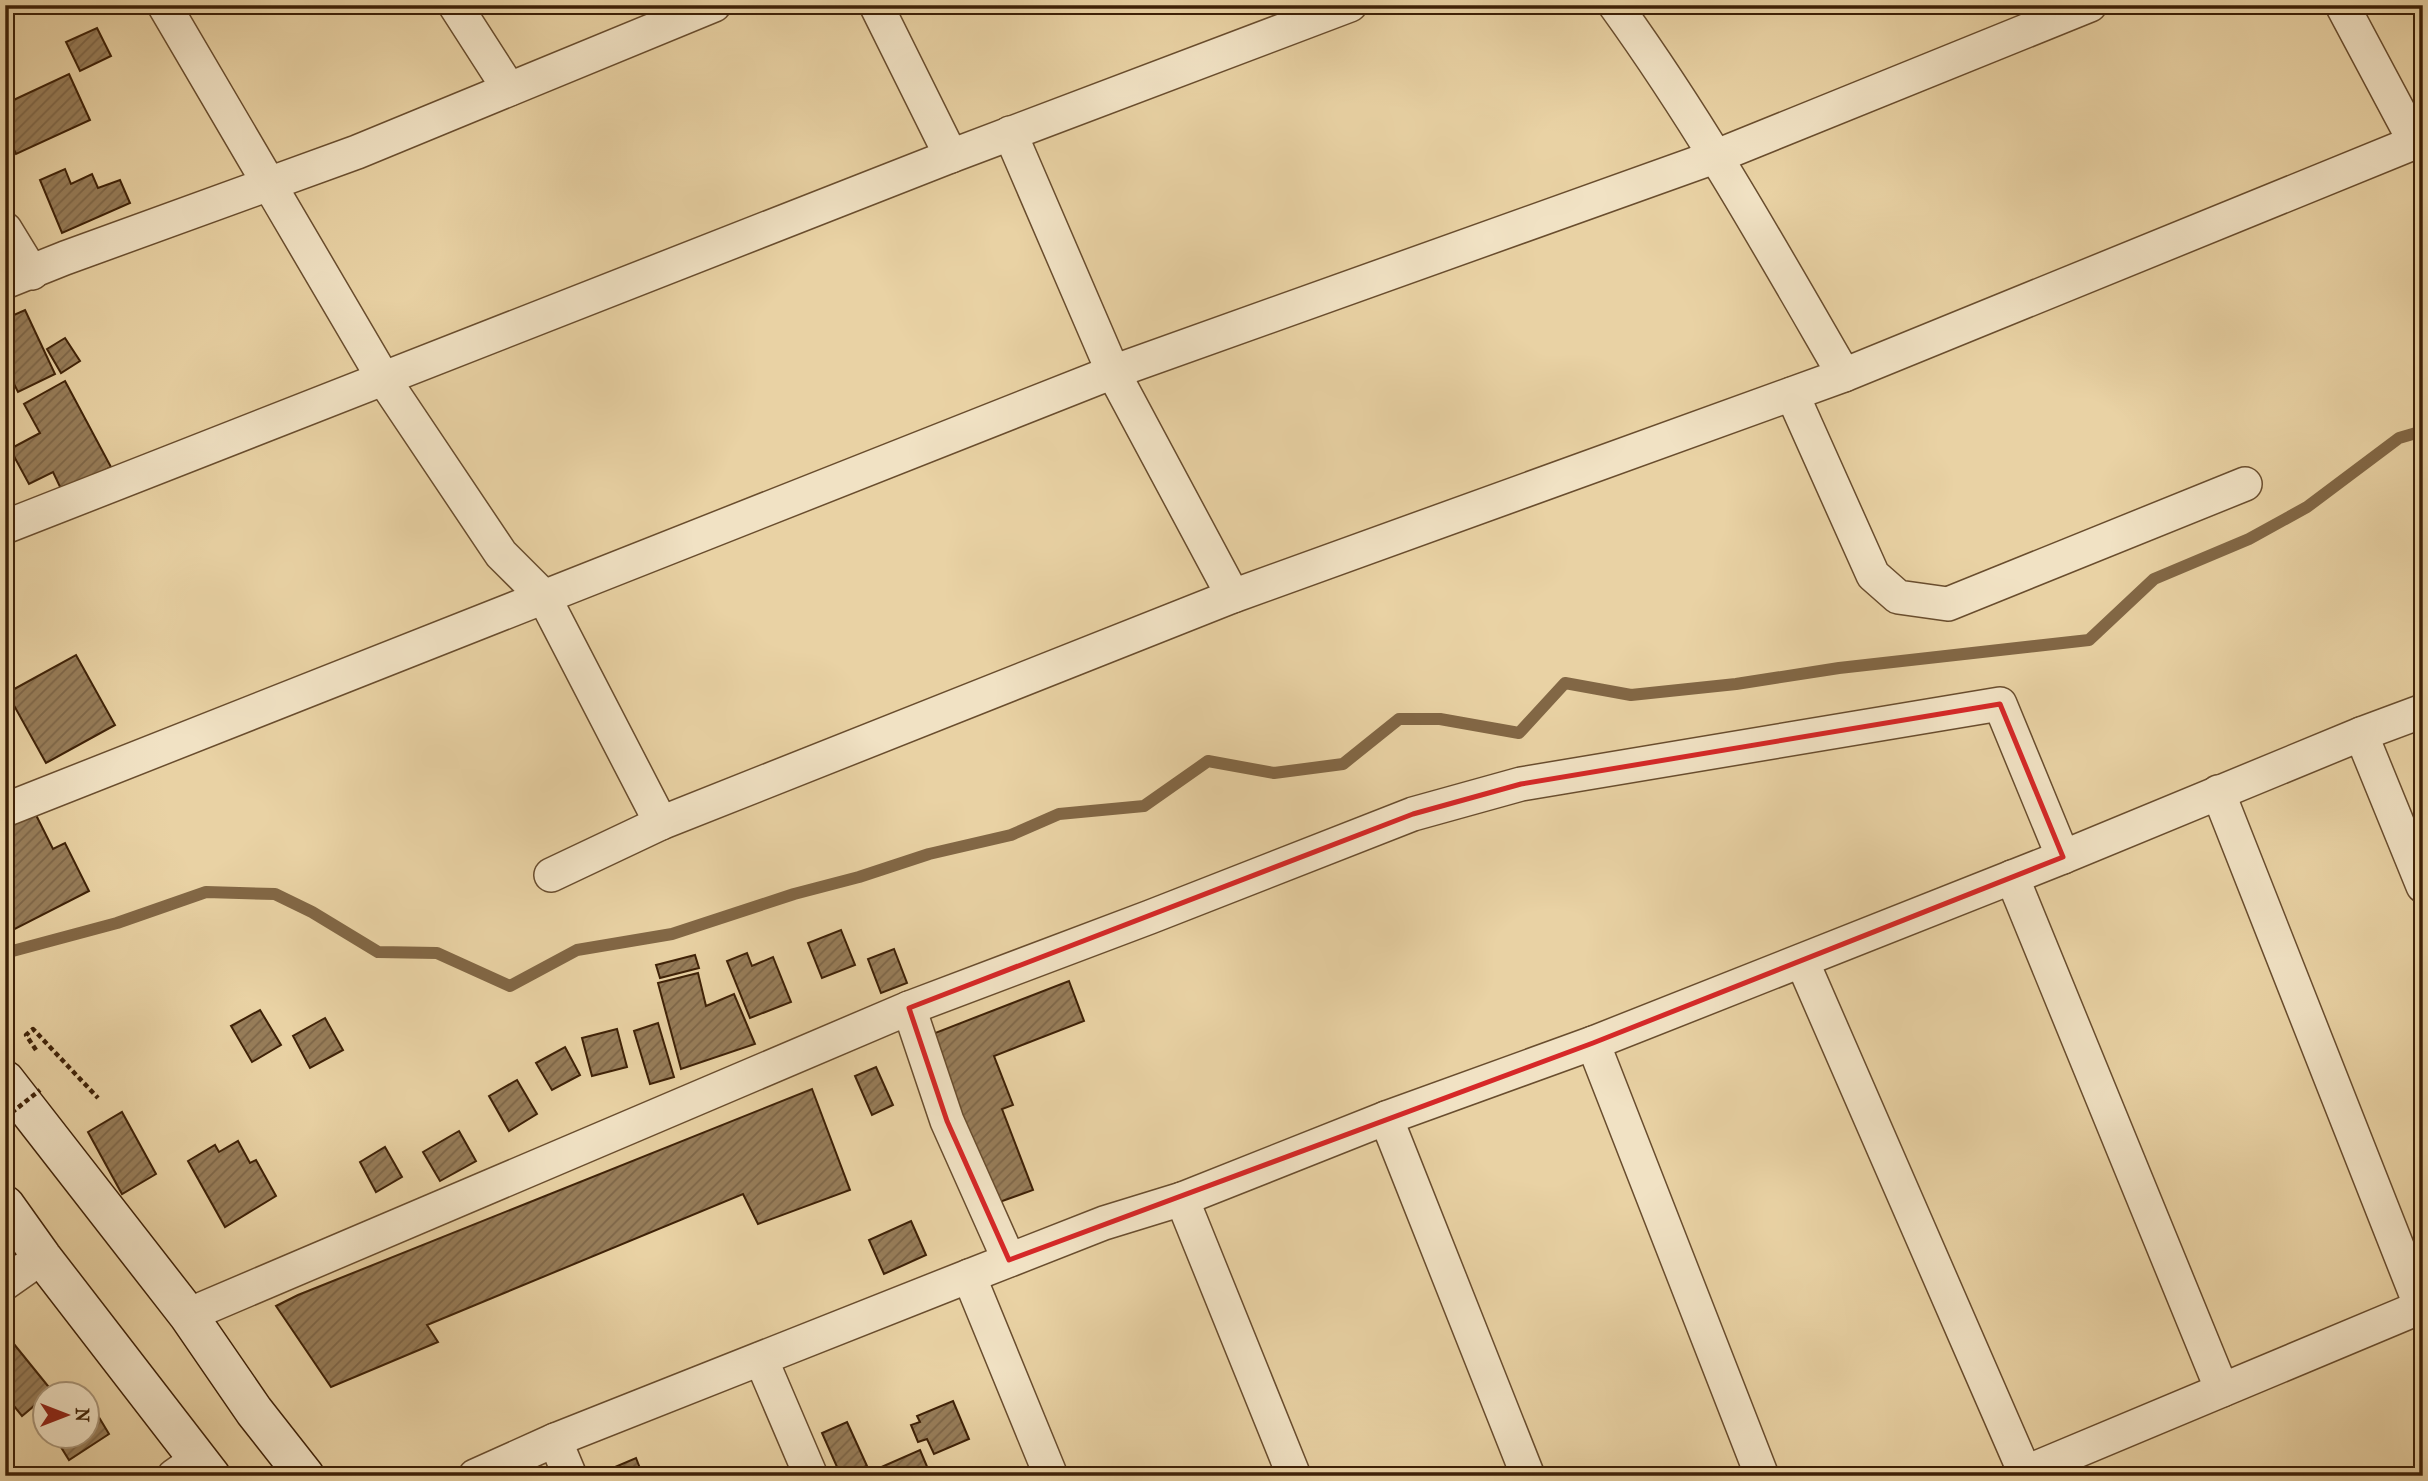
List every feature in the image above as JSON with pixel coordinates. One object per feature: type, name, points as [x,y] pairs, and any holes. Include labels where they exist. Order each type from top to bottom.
[{"type":"street","points":[[164,5],[383,379],[500,554],[544,597],[661,823]]},
{"type":"street","points":[[455,5],[509,89]]},
{"type":"street","points":[[5,229],[19,277],[357,152],[714,5]]},
{"type":"street","points":[[876,5],[951,156]]},
{"type":"street","points":[[5,527],[1010,133],[1350,5]]},
{"type":"street","points":[[1615,5],[1717,156],[1844,375]]},
{"type":"street","points":[[5,810],[1112,372],[1717,156],[2090,5]]},
{"type":"street","points":[[551,875],[661,823],[1233,596],[1844,375],[2419,140],[2342,5]]},
{"type":"street","points":[[1010,133],[1112,372],[1233,596]]},
{"type":"street","points":[[1792,394],[1873,575],[1898,597],[1948,604],[2245,484]]},
{"type":"street","points":[[188,1315],[909,1008],[1413,814],[1521,784],[2000,704],[2063,857]]},
{"type":"street","points":[[475,1476],[555,1440],[1009,1260],[1104,1223],[1182,1199],[1386,1118],[1593,1043],[2423,711]]},
{"type":"street","points":[[2361,734],[2423,886]]},
{"type":"street","points":[[1802,961],[2021,1474],[2422,1307],[2218,792]]},
{"type":"street","points":[[2012,877],[2222,1391]]},
{"type":"street","points":[[909,1008],[947,1121],[1009,1260]]},
{"type":"street","points":[[1593,1043],[1762,1476]]},
{"type":"street","points":[[22,1085],[254,1411],[305,1476]]},
{"type":"street","points":[[1386,1118],[1528,1476]]},
{"type":"street","points":[[1182,1199],[1294,1476]]},
{"type":"street","points":[[5,1205],[194,1470]]},
{"type":"street","points":[[5,1283],[43,1257]]},
{"type":"street","points":[[969,1276],[1051,1476]]},
{"type":"street","points":[[761,1359],[811,1476]]},
{"type":"street","points":[[555,1440],[570,1476]]},
{"type":"path","points":[[5,1118],[22,1085]]},
{"type":"highlighted area","points":[[2000,704],[2063,857],[1593,1043],[1009,1260],[947,1121],[909,1008],[1413,814],[1521,784]]},
{"type":"building","points":[[97,28],[111,56],[80,71],[66,42]]},
{"type":"building","points":[[69,74],[90,120],[16,154],[5,130],[5,104]]},
{"type":"building","points":[[65,169],[71,184],[92,174],[98,188],[120,180],[130,203],[62,233],[40,180]]},
{"type":"building","points":[[25,310],[55,374],[18,392],[5,366],[5,319]]},
{"type":"building","points":[[65,338],[80,361],[61,373],[47,349]]},
{"type":"building","points":[[65,381],[111,467],[63,493],[53,472],[29,484],[10,449],[40,433],[24,404]]},
{"type":"building","points":[[76,655],[115,725],[46,763],[7,693]]},
{"type":"building","points":[[34,811],[53,849],[65,843],[89,891],[7,933],[5,826]]},
{"type":"building","points":[[841,930],[855,965],[822,978],[808,943]]},
{"type":"building","points":[[894,949],[907,983],[881,993],[868,959]]},
{"type":"building","points":[[747,953],[752,966],[773,957],[791,1002],[750,1018],[727,961]]},
{"type":"building","points":[[695,955],[699,968],[660,978],[656,965]]},
{"type":"building","points":[[698,973],[706,1006],[734,994],[755,1044],[681,1069],[658,983]]},
{"type":"building","points":[[1069,981],[1084,1021],[994,1056],[1013,1105],[1002,1109],[1033,1190],[994,1204],[930,1035]]},
{"type":"building","points":[[260,1010],[281,1045],[252,1062],[231,1026]]},
{"type":"building","points":[[325,1018],[343,1050],[310,1068],[293,1036]]},
{"type":"building","points":[[658,1023],[674,1077],[650,1084],[634,1031]]},
{"type":"building","points":[[617,1029],[627,1067],[592,1076],[582,1038]]},
{"type":"building","points":[[565,1047],[580,1075],[552,1090],[536,1063]]},
{"type":"building","points":[[876,1067],[893,1105],[872,1115],[855,1076]]},
{"type":"building","points":[[517,1080],[537,1114],[509,1131],[489,1096]]},
{"type":"building","points":[[812,1089],[850,1190],[758,1224],[743,1194],[427,1325],[438,1342],[331,1387],[276,1306],[298,1295]]},
{"type":"building","points":[[122,1112],[156,1174],[122,1194],[88,1132]]},
{"type":"building","points":[[459,1131],[476,1161],[440,1181],[423,1152]]},
{"type":"building","points":[[238,1141],[250,1163],[256,1160],[276,1196],[225,1227],[188,1161],[215,1145],[219,1152]]},
{"type":"building","points":[[385,1147],[402,1177],[376,1192],[360,1162]]},
{"type":"building","points":[[911,1221],[926,1255],[884,1274],[869,1240]]},
{"type":"building","points":[[5,1333],[43,1380],[32,1380],[32,1408],[22,1416],[5,1395]]},
{"type":"building","points":[[953,1401],[969,1439],[934,1454],[927,1439],[918,1442],[911,1425],[920,1422],[917,1416]]},
{"type":"building","points":[[102,1422],[109,1434],[102,1439]]},
{"type":"building","points":[[847,1422],[867,1466],[841,1476],[822,1433]]},
{"type":"building","points":[[63,1450],[84,1450],[69,1460]]},
{"type":"building","points":[[920,1450],[931,1476],[861,1476]]},
{"type":"building","points":[[636,1458],[643,1476],[594,1476]]},
{"type":"waterway","points":[[5,953],[117,923],[206,892],[275,894],[312,912],[378,952],[437,953],[510,986],[577,950],[672,934],[929,854],[1011,835],[1059,814],[1144,806],[1208,761],[1274,773],[1343,764],[1399,719],[1440,719],[1519,733],[1565,683],[1631,695],[2089,640],[2154,579],[2249,539],[2307,507],[2399,438],[2423,431]]}]
